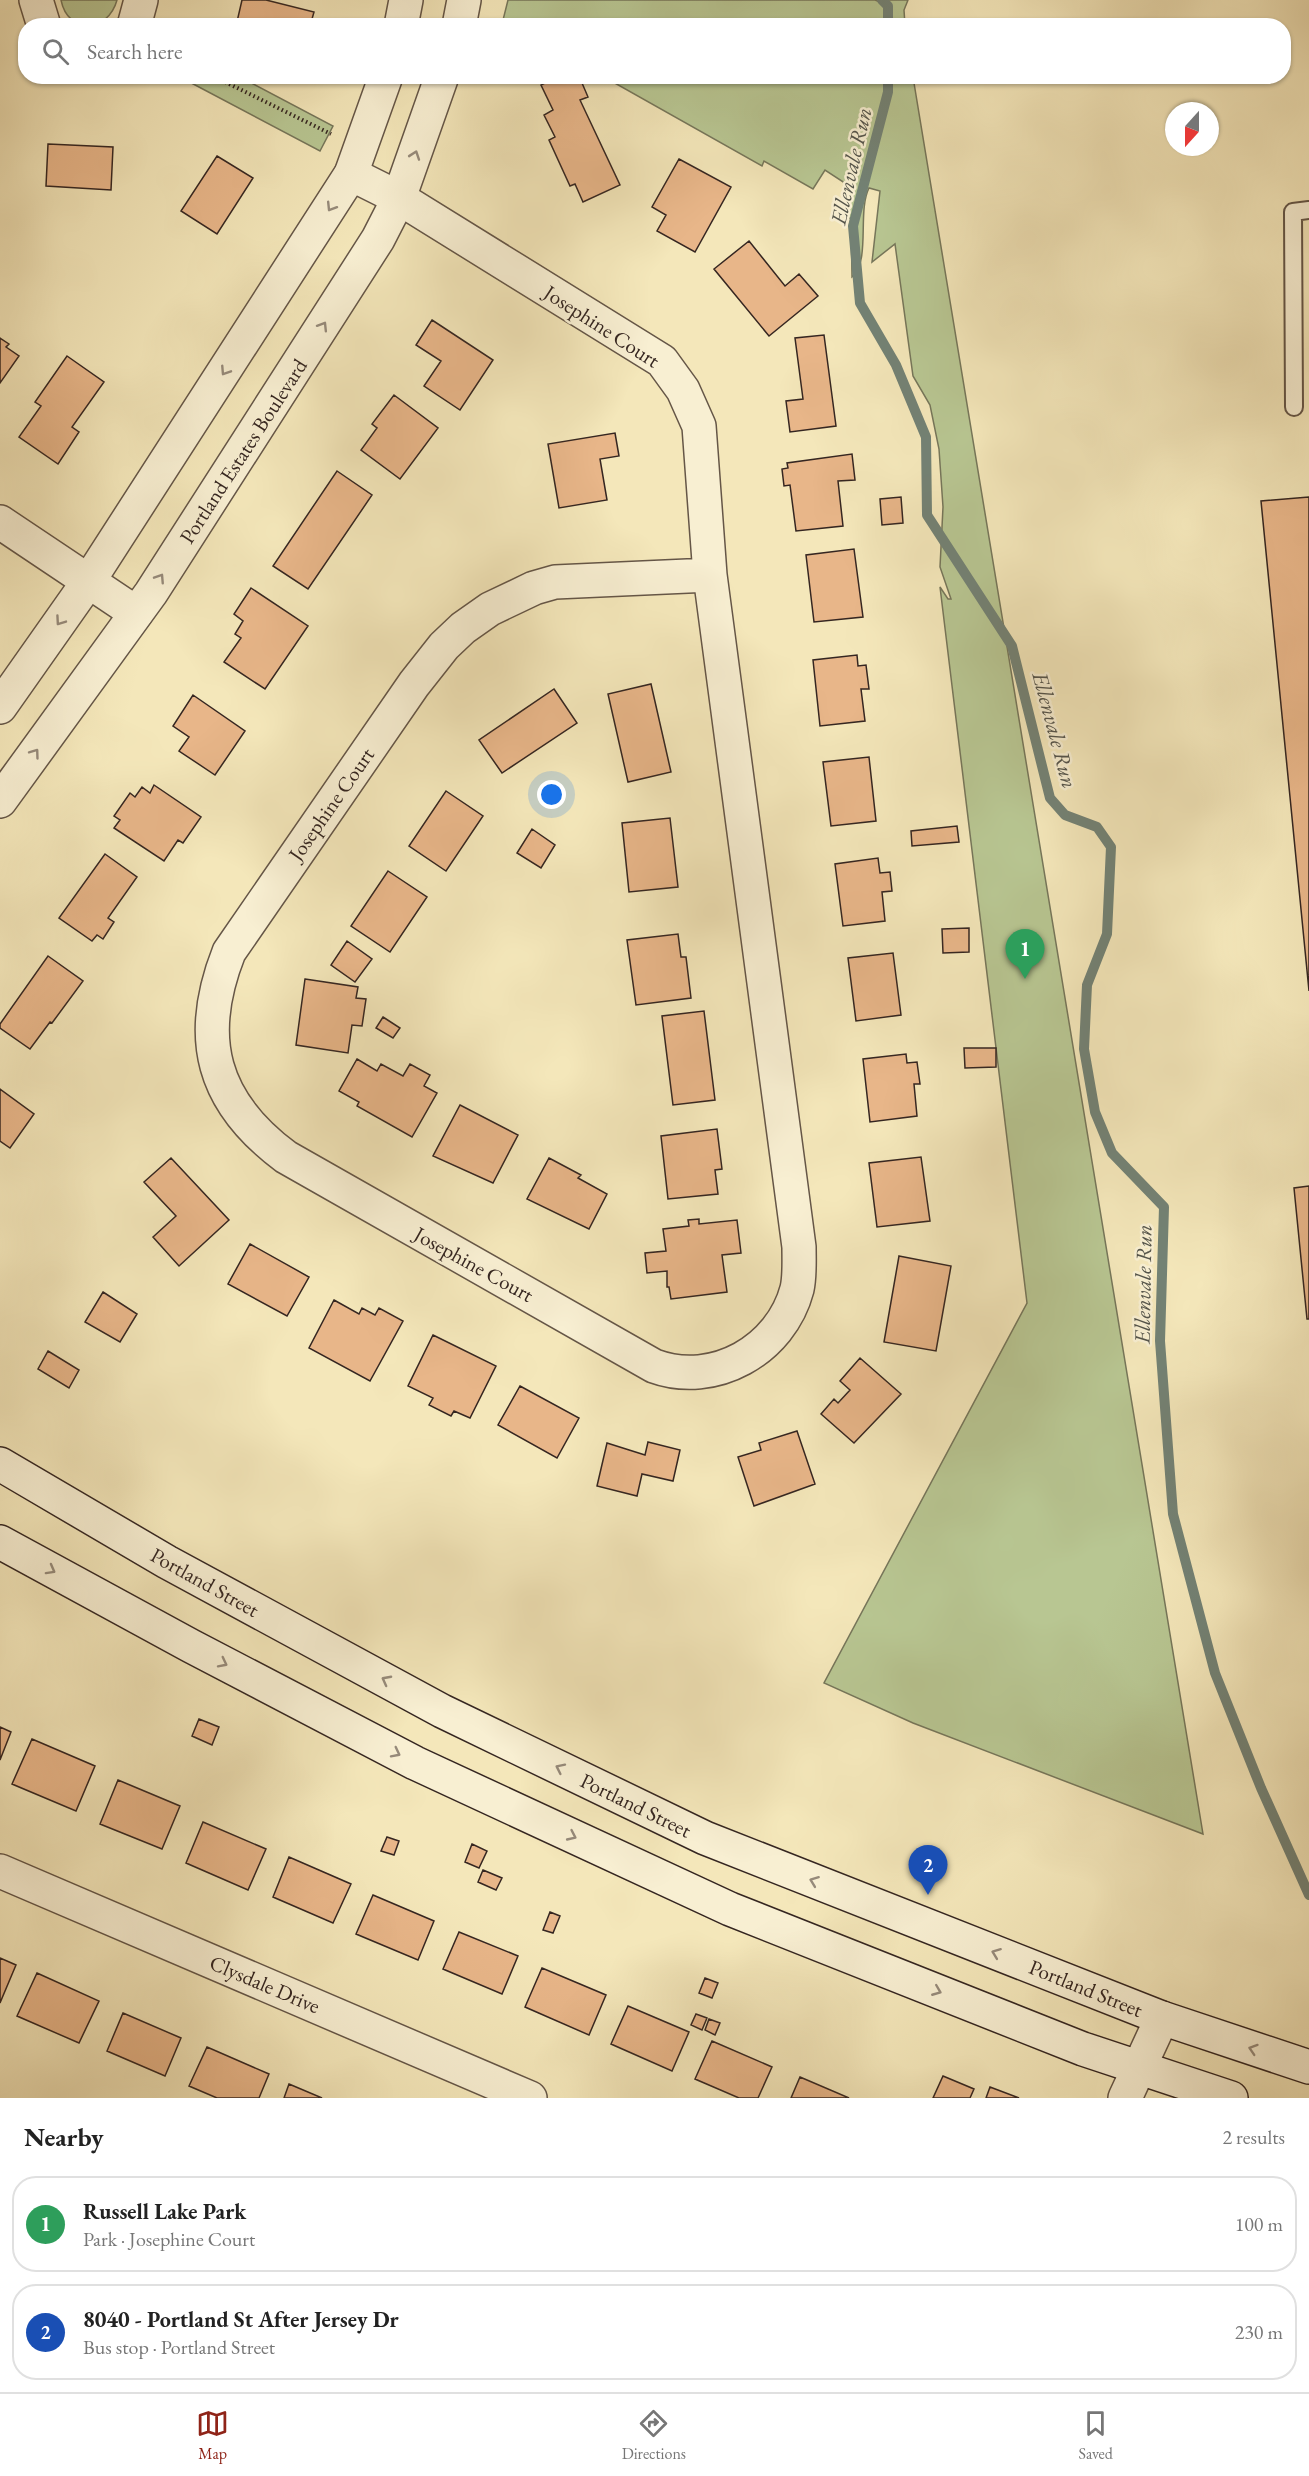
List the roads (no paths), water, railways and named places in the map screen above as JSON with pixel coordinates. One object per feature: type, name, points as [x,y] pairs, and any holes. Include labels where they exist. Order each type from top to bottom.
[{"type":"street","points":[[36,0],[42,18]]},
{"type":"street","points":[[136,18],[141,0]]},
{"type":"street","points":[[403,18],[406,0]]},
{"type":"street","points":[[461,18],[464,0]]},
{"type":"street","points":[[0,707],[88,582],[356,161],[383,84]]},
{"type":"street","name":"Portland Estates Boulevard","points":[[0,801],[136,614],[378,239],[399,198],[439,84]]},
{"type":"street","name":"Josephine Court","points":[[356,161],[399,198],[662,361],[683,390],[699,426],[710,575],[800,1247],[797,1288],[789,1310],[777,1329],[761,1347],[742,1360],[721,1369],[692,1373],[669,1371],[654,1366],[306,1169],[269,1144],[249,1126],[235,1107],[221,1078],[213,1046],[212,1014],[217,983],[229,952],[423,671],[463,628],[511,597],[555,582],[710,575]]},
{"type":"street","points":[[0,522],[136,614]]},
{"type":"street","name":"Portland Street","points":[[0,1464],[167,1562],[442,1710],[705,1838],[1162,2018],[1309,2067]]},
{"type":"street","points":[[0,1542],[191,1646],[415,1763],[730,1909],[1072,2045],[1231,2098]]},
{"type":"street","name":"Clysdale Drive","points":[[0,1871],[530,2098]]},
{"type":"street","points":[[1125,2098],[1162,2018]]},
{"type":"lane","points":[[1294,407],[1293,212],[1309,210]]},
{"type":"waterway","name":"Ellenvale Run","points":[[882,0],[888,6],[888,18]]},
{"type":"waterway","name":"Ellenvale Run","points":[[888,84],[888,92],[853,226],[860,303],[896,365],[926,437],[927,515],[1012,646],[1050,798],[1065,815],[1097,827],[1111,847],[1107,934],[1087,985],[1084,1049],[1095,1112],[1112,1153],[1164,1207],[1160,1341],[1173,1514],[1215,1673],[1261,1788],[1309,1895]]},
{"type":"place","name":"Russell Lake Park","points":[[1025,979]]},
{"type":"place","name":"8040 - Portland St After Jersey Dr","points":[[928,1895]]}]
